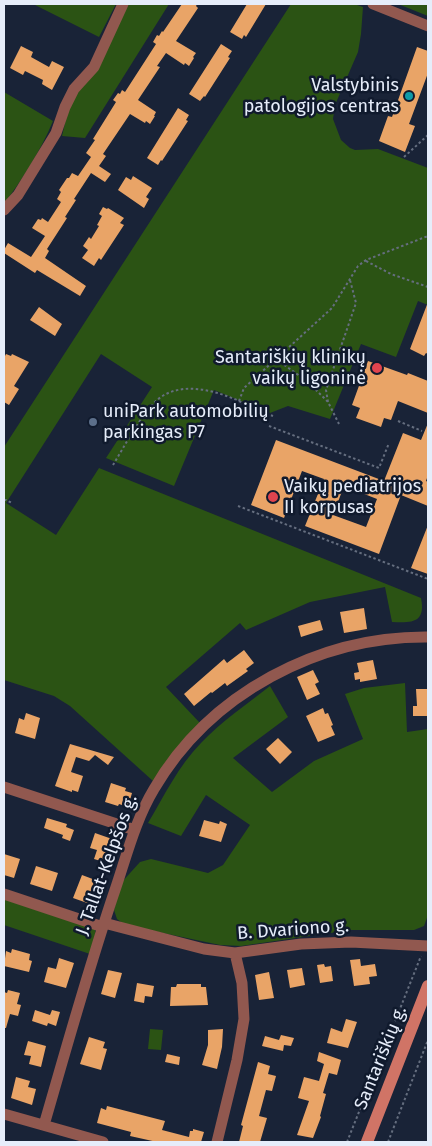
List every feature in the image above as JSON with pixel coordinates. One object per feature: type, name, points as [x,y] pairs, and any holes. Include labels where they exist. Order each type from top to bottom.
[{"type":"main road","name":"Santariškių g.","points":[[367,1142],[428,986]]},
{"type":"street","points":[[4,210],[18,195],[56,133],[65,107],[74,89],[94,68],[123,4]]},
{"type":"street","points":[[373,4],[428,26]]},
{"type":"street","name":"J. Tallat-Kelpšos g.","points":[[44,1125],[103,925],[135,830],[154,789],[185,744],[218,713],[250,690],[277,673],[305,659],[373,641],[428,637]]},
{"type":"street","points":[[4,786],[135,830]]},
{"type":"street","name":"B. Dvariono g.","points":[[4,894],[103,925],[204,949],[235,953],[301,944],[351,942],[426,948]]},
{"type":"street","points":[[217,1142],[237,1060],[244,1019],[242,983],[235,953]]},
{"type":"street","points":[[4,1114],[103,1142]]},
{"type":"path","points":[[404,157],[428,135]]},
{"type":"path","points":[[239,402],[244,388],[332,308],[358,266],[366,260],[428,236]]},
{"type":"path","points":[[366,260],[390,274],[428,286]]},
{"type":"path","points":[[339,424],[328,402],[326,390],[356,304],[350,280]]},
{"type":"path","points":[[276,359],[308,382],[328,402]]},
{"type":"path","points":[[113,465],[149,409],[161,397],[170,392],[185,388],[214,391],[273,416]]},
{"type":"path","points":[[398,421],[422,430]]},
{"type":"path","points":[[269,426],[379,468],[389,444]]},
{"type":"path","points":[[4,500],[12,503]]},
{"type":"path","points":[[238,506],[428,578]]},
{"type":"path","points":[[347,1142],[426,948]]},
{"type":"path","points":[[388,1142],[428,1040]]},
{"type":"green space","points":[[33,4],[116,4],[99,37]]},
{"type":"green space","points":[[129,4],[169,4],[85,138],[62,136],[69,106]]},
{"type":"green space","points":[[291,4],[354,4],[363,7],[358,52],[335,105],[333,119],[341,140],[350,148],[355,150],[378,149],[428,168],[428,305],[418,301],[396,357],[361,344],[330,419],[288,406],[270,413],[214,390],[174,486],[106,458],[152,387],[101,354],[6,503],[56,535],[99,468],[421,598],[421,612],[416,620],[392,622],[385,587],[310,602],[246,630],[240,623],[166,687],[200,723],[168,759],[153,781],[70,706],[54,696],[4,680],[4,447]]},
{"type":"green space","points":[[398,4],[428,4],[428,16]]},
{"type":"green space","points":[[4,92],[53,121],[31,164],[4,204]]},
{"type":"green space","points":[[405,683],[407,732],[428,729],[428,915],[424,926],[414,930],[351,930],[241,946],[220,945],[125,925],[117,919],[114,910],[121,883],[140,862],[151,859],[208,873],[223,865],[250,825],[206,795],[181,836],[148,823],[186,761],[201,743],[226,720],[270,686],[288,717],[233,758],[272,792],[314,761],[363,739],[345,694],[364,688]]},
{"type":"green space","points":[[4,897],[95,929],[96,935],[90,954],[4,925]]},
{"type":"green space","points":[[150,1029],[163,1030],[161,1050],[148,1049]]},
{"type":"building","points":[[182,4],[197,4],[198,8],[176,41],[196,53],[194,58],[189,66],[185,63],[184,65],[166,53],[157,66],[160,67],[138,100],[156,112],[155,116],[150,124],[130,114],[103,154],[106,156],[99,166],[111,174],[105,182],[91,173],[74,199],[76,200],[65,217],[67,218],[47,249],[49,251],[45,258],[86,286],[80,296],[37,270],[35,273],[4,253],[4,250],[8,243],[31,257],[45,236],[32,228],[38,219],[41,220],[42,218],[48,222],[61,202],[57,199],[61,192],[59,190],[72,173],[78,176],[91,157],[86,153],[116,102],[113,100],[122,90],[125,92],[156,44],[153,42],[157,35],[159,36],[163,32]]},
{"type":"building","points":[[247,4],[266,4],[246,37],[244,35],[242,39],[230,32]]},
{"type":"building","points":[[221,44],[232,51],[228,57],[230,58],[205,97],[200,101],[189,94]]},
{"type":"building","points":[[21,46],[33,52],[31,57],[49,67],[52,61],[64,67],[52,90],[42,84],[43,80],[25,71],[23,75],[10,68]]},
{"type":"building","name":"Valstybinis patologijos centras","points":[[417,47],[428,51],[428,73],[409,124],[415,126],[405,152],[379,141],[388,116],[392,117]]},
{"type":"building","points":[[178,108],[189,115],[186,120],[188,121],[158,165],[147,158]]},
{"type":"building","points":[[133,176],[152,188],[146,197],[149,199],[144,208],[118,190],[126,177],[131,180]]},
{"type":"building","points":[[103,207],[124,218],[120,223],[124,225],[101,260],[99,258],[94,266],[82,258],[88,250],[83,246],[89,237],[91,239],[99,226],[97,225],[102,216],[99,214]]},
{"type":"building","points":[[428,302],[428,354],[426,353],[424,356],[410,349]]},
{"type":"building","points":[[39,307],[62,324],[55,336],[30,320]]},
{"type":"building","points":[[6,354],[11,356],[12,354],[29,362],[14,386],[19,389],[9,405],[4,402],[4,358]]},
{"type":"building","name":"Santariškių klinikų vaikų ligoninė","points":[[368,361],[428,381],[428,413],[398,401],[391,420],[384,418],[381,427],[356,418],[360,408],[352,405]]},
{"type":"building","name":"Vaikų pediatrijos II korpusas","points":[[428,423],[428,475],[426,481],[428,482],[428,506],[401,495],[379,554],[305,526],[324,479],[302,471],[284,518],[251,505],[276,440],[384,481],[403,433],[421,440]],"holes":[[[344,486],[377,499],[366,527],[333,515]]]},
{"type":"building","points":[[428,525],[428,574],[411,568]]},
{"type":"building","points":[[364,608],[367,629],[344,633],[340,612]]},
{"type":"building","points":[[320,620],[323,630],[301,637],[298,626]]},
{"type":"building","points":[[244,650],[254,663],[246,669],[248,671],[227,686],[225,683],[211,692],[194,706],[184,694],[224,659],[227,663]]},
{"type":"building","points":[[373,660],[377,679],[360,682],[360,679],[355,680],[354,673],[359,672],[357,663]]},
{"type":"building","points":[[313,670],[319,682],[315,684],[320,694],[307,700],[297,677]]},
{"type":"building","points":[[416,689],[428,689],[428,716],[413,716],[413,706],[417,706]]},
{"type":"building","points":[[323,708],[325,714],[328,713],[335,735],[318,742],[306,716]]},
{"type":"building","points":[[26,713],[40,718],[35,739],[15,733],[19,718],[24,720]]},
{"type":"building","points":[[278,738],[292,752],[280,764],[266,749]]},
{"type":"building","points":[[70,744],[114,757],[108,765],[95,755],[89,761],[76,757],[71,772],[83,776],[78,792],[72,790],[72,792],[55,786]]},
{"type":"building","points":[[111,783],[126,788],[125,791],[132,793],[128,807],[105,802]]},
{"type":"building","points":[[47,818],[67,824],[66,827],[74,830],[70,841],[62,838],[63,835],[44,828]]},
{"type":"building","points":[[204,820],[219,824],[220,821],[227,824],[221,842],[199,836]]},
{"type":"building","points":[[95,833],[112,839],[104,862],[94,859],[97,850],[90,848]]},
{"type":"building","points":[[4,854],[20,859],[14,878],[4,875]]},
{"type":"building","points":[[36,866],[58,873],[52,891],[30,884]]},
{"type":"building","points":[[82,875],[98,881],[90,904],[73,898]]},
{"type":"building","points":[[12,949],[30,954],[29,960],[32,961],[29,972],[4,966],[6,951],[11,953]]},
{"type":"building","points":[[59,958],[74,963],[66,988],[44,982],[48,967],[56,969]]},
{"type":"building","points":[[360,959],[361,966],[375,964],[377,976],[369,977],[370,984],[354,986],[350,960]]},
{"type":"building","points":[[324,964],[325,967],[331,966],[333,981],[320,983],[317,965]]},
{"type":"building","points":[[302,968],[305,985],[290,988],[287,970]]},
{"type":"building","points":[[108,970],[122,973],[115,998],[101,994]]},
{"type":"building","points":[[269,972],[274,998],[259,1000],[255,975]]},
{"type":"building","points":[[137,983],[154,986],[152,997],[145,996],[144,1003],[134,1001]]},
{"type":"building","points":[[177,984],[201,984],[201,987],[206,987],[208,1005],[170,1006],[171,987],[176,987]]},
{"type":"building","points":[[8,990],[20,993],[17,1004],[21,1005],[18,1016],[10,1014],[6,1028],[4,1028],[4,992],[7,993]]},
{"type":"building","points":[[35,1010],[50,1015],[52,1010],[60,1012],[56,1026],[48,1023],[47,1026],[32,1021]]},
{"type":"building","points":[[346,1019],[357,1022],[348,1048],[327,1043],[331,1028],[342,1032]]},
{"type":"building","points":[[223,1029],[222,1047],[217,1069],[202,1065],[208,1045],[208,1030]]},
{"type":"building","points":[[281,1035],[294,1038],[291,1046],[284,1045],[283,1051],[262,1046],[265,1036],[279,1040]]},
{"type":"building","points":[[89,1037],[105,1042],[103,1048],[107,1049],[101,1070],[80,1064]]},
{"type":"building","points":[[28,1041],[46,1046],[41,1067],[29,1064],[31,1056],[24,1055]]},
{"type":"building","points":[[319,1052],[341,1060],[337,1075],[329,1073],[323,1093],[326,1094],[321,1117],[313,1138],[297,1135],[309,1101],[298,1098],[304,1077],[319,1081],[324,1064],[317,1061]]},
{"type":"building","points":[[167,1054],[180,1057],[179,1065],[165,1062]]},
{"type":"building","points":[[258,1062],[270,1066],[268,1074],[276,1076],[272,1091],[266,1090],[259,1116],[267,1118],[260,1142],[239,1142],[243,1126],[241,1125]]},
{"type":"building","points":[[16,1077],[30,1081],[28,1087],[36,1089],[32,1105],[11,1098]]},
{"type":"building","points":[[107,1106],[165,1121],[162,1130],[189,1137],[190,1131],[193,1131],[193,1129],[204,1132],[201,1142],[157,1142],[130,1136],[131,1132],[97,1123],[101,1108],[106,1110]]},
{"type":"place","name":"Valstybinis patologijos centras","points":[[409,96]]},
{"type":"place","name":"Santariškių klinikų vaikų ligoninė","points":[[377,368]]},
{"type":"place","name":"uniPark automobilių parkingas P7","points":[[93,422]]},
{"type":"place","name":"Vaikų pediatrijos II korpusas","points":[[273,497]]}]
